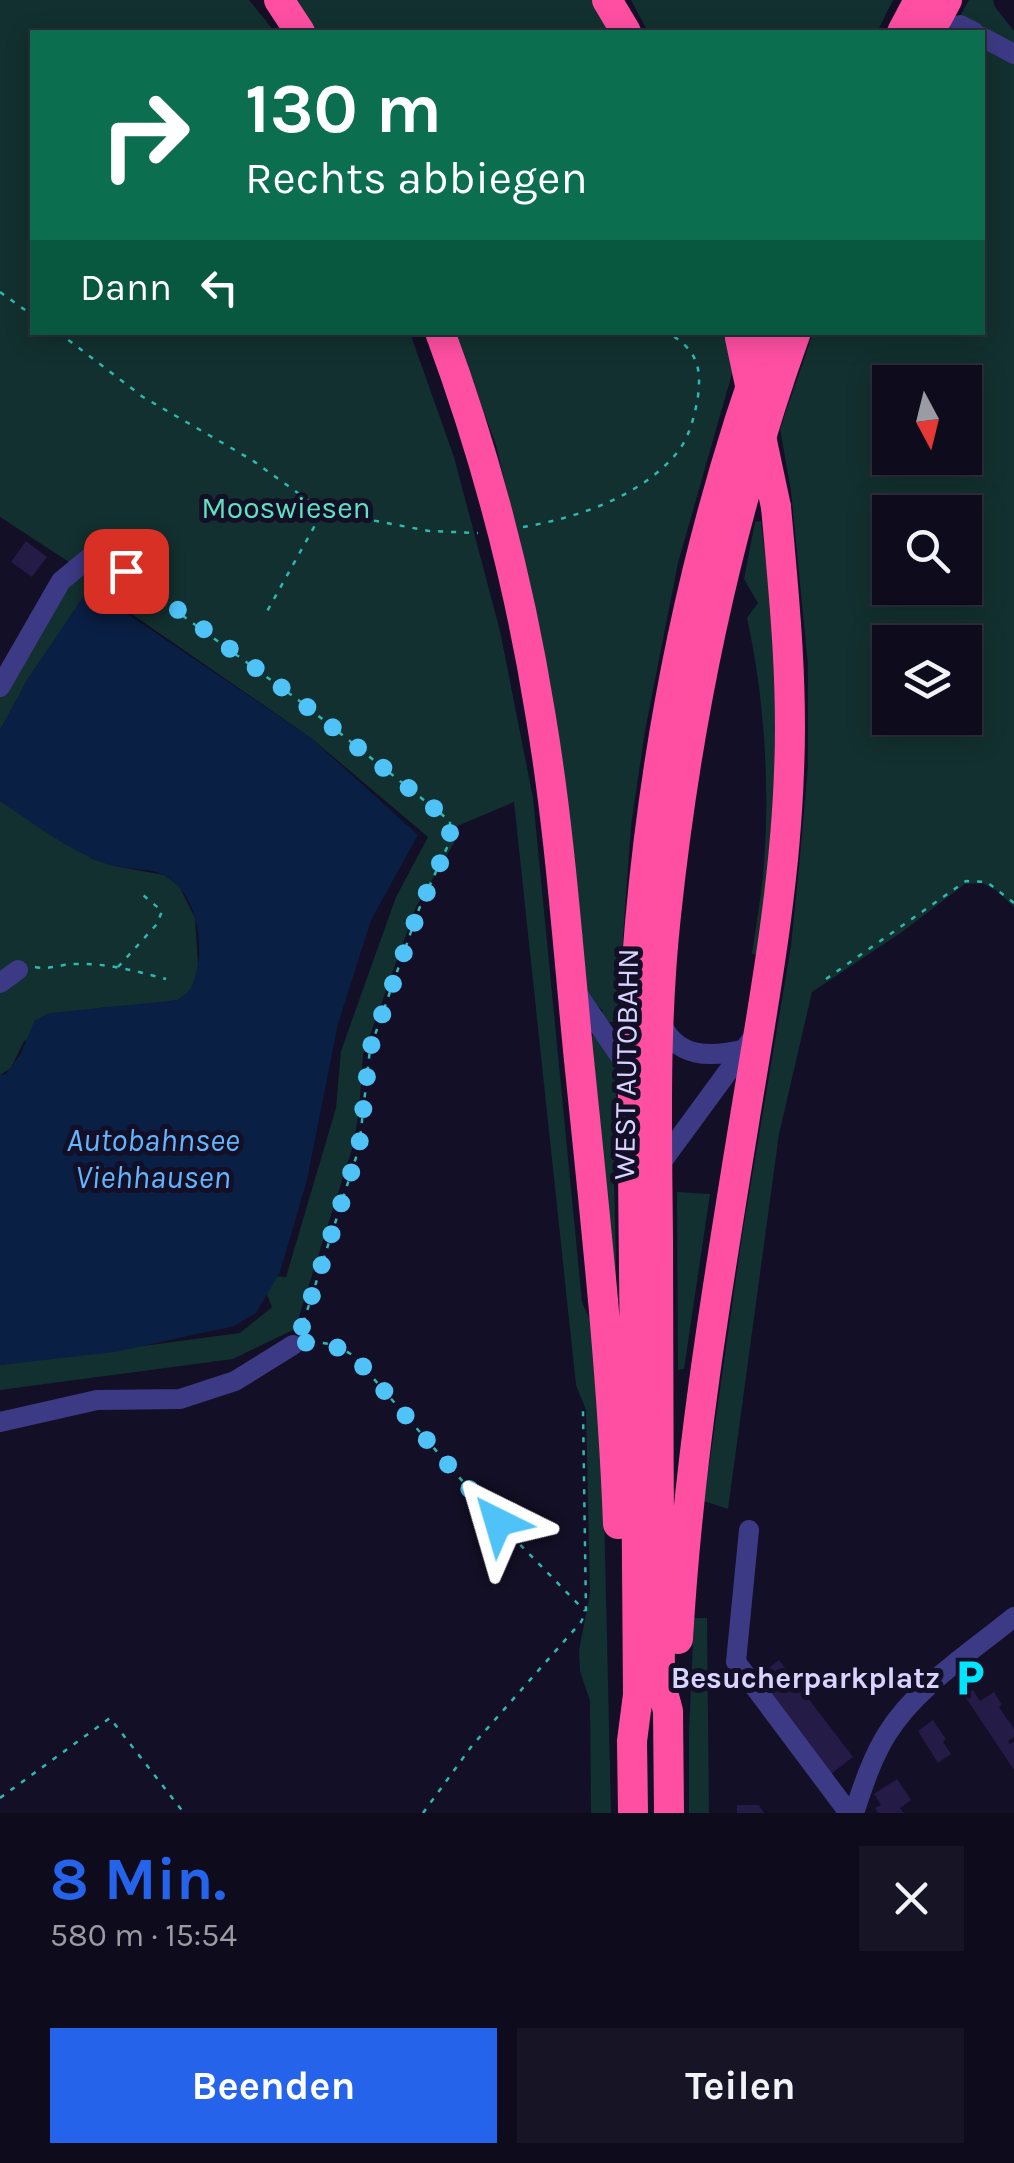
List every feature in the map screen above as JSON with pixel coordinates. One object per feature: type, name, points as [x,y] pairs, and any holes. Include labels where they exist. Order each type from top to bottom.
[{"type":"highway","points":[[279,0],[299,30]]},
{"type":"highway","points":[[608,0],[625,30]]},
{"type":"highway","points":[[903,30],[919,0]]},
{"type":"highway","points":[[935,30],[960,19]]},
{"type":"highway","points":[[441,335],[482,454],[525,628],[554,801],[606,1339],[624,1696],[632,1741]]},
{"type":"highway","points":[[668,1711],[676,1680],[684,1548],[707,1351],[753,1039],[774,944],[790,768],[785,616],[776,507],[749,335]]},
{"type":"highway","name":"WEST AUTOBAHN","points":[[633,1813],[632,1741],[638,1695],[634,1076],[640,924],[665,731],[699,566],[747,394],[749,335]]},
{"type":"highway","name":"WEST AUTOBAHN","points":[[669,1813],[668,1711],[660,1681],[658,1167],[659,1018],[666,916],[700,681],[728,552],[795,335]]},
{"type":"street","points":[[985,39],[1014,54]]},
{"type":"street","points":[[0,688],[61,581],[94,554]]},
{"type":"street","points":[[0,983],[18,970]]},
{"type":"street","points":[[572,986],[634,1076]]},
{"type":"street","points":[[659,1018],[676,1045],[694,1054],[721,1056],[753,1039]]},
{"type":"street","points":[[658,1167],[753,1039]]},
{"type":"street","points":[[0,1422],[97,1400],[180,1399],[235,1381],[293,1344]]},
{"type":"street","points":[[749,1530],[736,1662],[852,1813]]},
{"type":"street","points":[[852,1813],[868,1772],[896,1722],[932,1684],[1014,1617]]},
{"type":"path","points":[[0,292],[30,314]]},
{"type":"path","points":[[62,335],[143,396],[252,460],[323,511],[428,531],[480,533]]},
{"type":"path","points":[[522,527],[566,520],[640,485],[678,453],[694,416],[701,376],[688,345],[672,335]]},
{"type":"path","points":[[264,615],[323,511]]},
{"type":"path","points":[[94,554],[126,571],[301,702],[450,821],[450,841],[419,910],[370,1049],[359,1148],[301,1330],[293,1344]]},
{"type":"path","points":[[826,979],[966,881],[987,882],[1014,903]]},
{"type":"path","points":[[118,968],[157,924],[162,912],[143,895]]},
{"type":"path","points":[[18,970],[26,966],[48,970],[77,964],[166,978]]},
{"type":"path","points":[[293,1344],[316,1340],[336,1345],[354,1356],[498,1522],[586,1612]]},
{"type":"path","points":[[423,1813],[472,1747],[586,1612],[583,1411]]},
{"type":"path","points":[[0,1798],[110,1718],[184,1813]]},
{"type":"green space","name":"Mooswiesen","points":[[0,0],[249,0],[273,30],[30,30],[30,335],[411,335],[454,457],[500,631],[533,798],[582,1302],[595,1331],[604,1509],[611,1813],[591,1813],[590,1701],[580,1671],[579,1650],[590,1594],[586,1410],[576,1385],[514,802],[455,827],[454,843],[416,907],[363,1055],[353,1146],[295,1329],[233,1359],[0,1390],[0,1365],[240,1333],[272,1307],[262,1282],[273,1276],[286,1277],[336,1108],[341,1051],[396,897],[428,837],[311,738],[107,597],[85,595],[28,679],[0,730],[0,694],[72,564],[0,517]]},
{"type":"green space","points":[[291,0],[593,0],[607,30],[310,30]]},
{"type":"green space","points":[[631,0],[893,0],[878,30],[647,30]]},
{"type":"green space","points":[[969,0],[993,0],[1014,31],[1014,907],[982,883],[965,884],[812,992],[779,1134],[728,1509],[704,1501],[742,1236],[791,946],[808,766],[808,665],[791,491],[780,429],[812,335],[985,335],[985,30],[952,30]]},
{"type":"green space","points":[[456,335],[724,335],[733,370],[678,563],[645,731],[631,826],[617,1022],[604,1022],[602,1010],[596,1004],[587,1004],[538,624],[496,445]]},
{"type":"green space","points":[[761,521],[773,635],[775,709],[772,814],[758,955],[752,954],[764,863],[766,771],[758,677],[747,618],[758,603],[744,579],[755,522]]},
{"type":"green space","points":[[0,801],[93,859],[164,875],[179,886],[195,918],[198,965],[193,988],[178,1000],[99,1008],[24,1041],[11,1068],[0,1075]]},
{"type":"green space","points":[[594,1034],[617,1064],[614,1179],[618,1341],[587,1043]]},
{"type":"green space","points":[[677,1192],[710,1194],[684,1369],[678,1370]]},
{"type":"green space","points":[[694,1618],[707,1618],[709,1813],[689,1813]]},
{"type":"water","name":"Autobahnsee Viehhausen","points":[[85,594],[107,600],[311,738],[418,835],[371,920],[338,1024],[307,1180],[280,1272],[256,1313],[234,1326],[115,1352],[0,1365],[0,1075],[6,1074],[20,1055],[35,1020],[50,1013],[178,1000],[192,986],[199,956],[193,910],[178,886],[167,877],[93,858],[0,801],[0,730],[28,679]]},
{"type":"building","points":[[26,541],[47,557],[32,577],[11,562]]},
{"type":"building","points":[[779,1660],[853,1757],[831,1774],[757,1677]]},
{"type":"building","points":[[973,1690],[980,1701],[994,1692],[1002,1705],[999,1707],[1014,1729],[1014,1737],[1008,1741],[1014,1742],[1014,1770],[964,1695]]},
{"type":"building","points":[[933,1720],[951,1754],[938,1763],[918,1731]]},
{"type":"building","points":[[897,1779],[911,1800],[900,1808],[904,1813],[878,1813],[875,1808],[881,1805],[874,1794]]},
{"type":"building","points":[[737,1805],[759,1805],[764,1813],[737,1813]]},
{"type":"place","name":"Besucherparkplatz","points":[[970,1678]]},
{"type":"route","points":[[126,571],[301,702],[450,821],[450,841],[419,910],[370,1049],[359,1148],[301,1330],[293,1344],[316,1340],[336,1345],[354,1356],[498,1522]]}]
